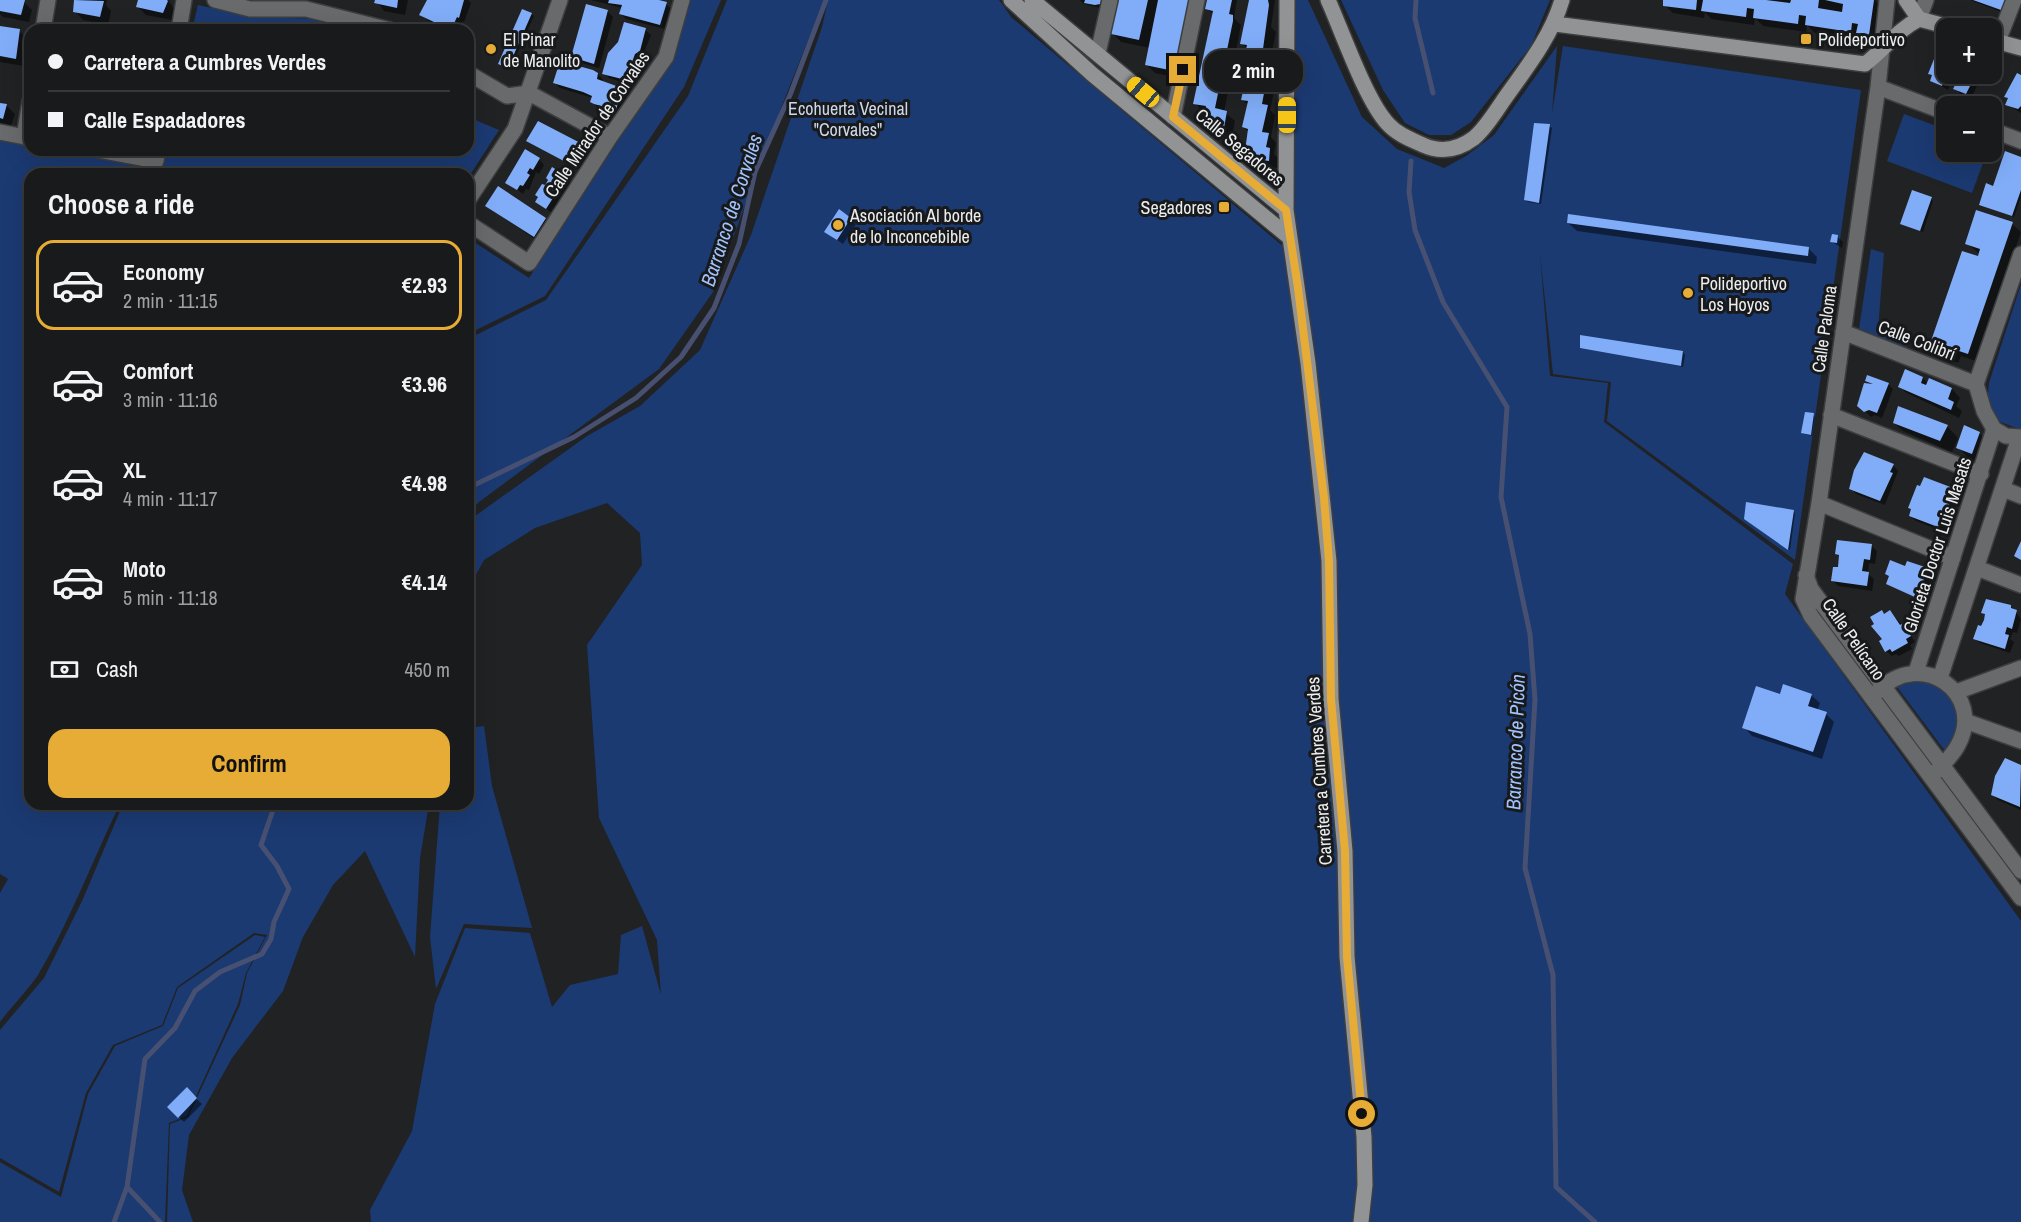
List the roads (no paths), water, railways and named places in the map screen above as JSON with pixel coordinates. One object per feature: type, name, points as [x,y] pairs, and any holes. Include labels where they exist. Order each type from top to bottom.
[{"type":"street","points":[[44,24],[48,0]]},
{"type":"street","points":[[180,24],[184,0]]},
{"type":"street","points":[[215,0],[250,9],[307,4],[371,24]]},
{"type":"street","points":[[474,191],[515,129],[560,0]]},
{"type":"street","name":"Calle Mirador de Corvales","points":[[474,227],[529,263],[610,137],[666,57],[682,0]]},
{"type":"street","name":"Calle Segadores","points":[[1032,0],[1286,210]]},
{"type":"street","points":[[1098,53],[1110,0]]},
{"type":"street","points":[[1173,117],[1197,0]]},
{"type":"street","name":"Carretera a Cumbres Verdes","points":[[1287,0],[1286,210],[1309,374],[1329,561],[1331,699],[1345,851],[1347,957],[1364,1137],[1365,1185],[1361,1222]]},
{"type":"street","points":[[1328,0],[1374,103],[1386,123],[1404,136],[1431,149],[1442,150],[1463,146],[1476,137],[1555,24],[1562,0]]},
{"type":"street","name":"Calle Paloma","points":[[1806,575],[1819,503],[1878,87],[1887,0]]},
{"type":"street","points":[[1906,0],[1919,19],[1936,24]]},
{"type":"street","points":[[1555,24],[1865,64],[1881,52],[1902,28],[1919,19],[1926,0]]},
{"type":"street","points":[[2002,26],[2014,0]]},
{"type":"street","name":"Calle Segadores","points":[[1017,2],[1092,74],[1289,237]]},
{"type":"street","points":[[2002,43],[2021,48]]},
{"type":"street","points":[[1865,64],[1878,87],[1936,109]]},
{"type":"street","points":[[474,77],[507,96],[529,93],[610,137]]},
{"type":"street","points":[[0,132],[24,136]]},
{"type":"street","points":[[2002,134],[2021,141]]},
{"type":"street","points":[[1940,678],[2020,438],[2006,436],[1994,429],[1984,411],[1976,384],[2021,254]]},
{"type":"street","name":"Calle Colibrí","points":[[1843,332],[1976,384]]},
{"type":"street","points":[[1831,415],[1981,474]]},
{"type":"street","name":"Glorieta Doctor Luis Masats","points":[[1916,672],[1994,429]]},
{"type":"street","points":[[2003,489],[2021,496]]},
{"type":"street","points":[[1819,503],[1953,558]]},
{"type":"street","points":[[1977,567],[2021,585]]},
{"type":"street","name":"Calle Pelícano","points":[[1806,575],[1812,589],[1942,765],[2019,863]]},
{"type":"street","name":"Calle Pelícano","points":[[1806,575],[1803,599],[1811,616],[2021,898]]},
{"type":"street","points":[[1956,692],[2021,668]]},
{"type":"street","points":[[1871,697],[1883,685],[1899,675],[1916,672],[1940,678],[1956,692],[1965,720],[1959,744],[1931,778]]},
{"type":"street","points":[[1965,720],[2021,741]]},
{"type":"street","points":[[2009,882],[2019,863]]},
{"type":"waterway","name":"Barranco de Corvales","points":[[474,485],[574,437],[636,398],[681,357],[714,308],[739,244],[755,172],[790,95],[826,0]]},
{"type":"waterway","name":"Barranco de Picón","points":[[1416,0],[1415,18],[1433,93]]},
{"type":"waterway","name":"Barranco de Picón","points":[[1411,161],[1409,192],[1415,230],[1443,302],[1507,407],[1501,497],[1530,634],[1535,700],[1525,868],[1553,975],[1556,1187],[1595,1222]]},
{"type":"waterway","name":"Barranco de Corvales","points":[[114,1222],[127,1187],[145,1059],[175,1028],[195,991],[220,972],[262,954],[271,939],[274,922],[289,889],[277,866],[261,845],[273,810]]},
{"type":"waterway","points":[[127,1187],[160,1222]]},
{"type":"place","name":"Polideportivo","points":[[1806,39]]},
{"type":"place","name":"El Pinar de Manolito","points":[[491,49]]},
{"type":"place","name":"Segadores","points":[[1224,207]]},
{"type":"place","name":"Asociación Al borde de lo Inconcebible","points":[[838,225]]},
{"type":"place","name":"Polideportivo Los Hoyos","points":[[1688,293]]},
{"type":"park label","name":"Ecohuerta Vecinal \"Corvales\"","points":[[848,118]]}]
